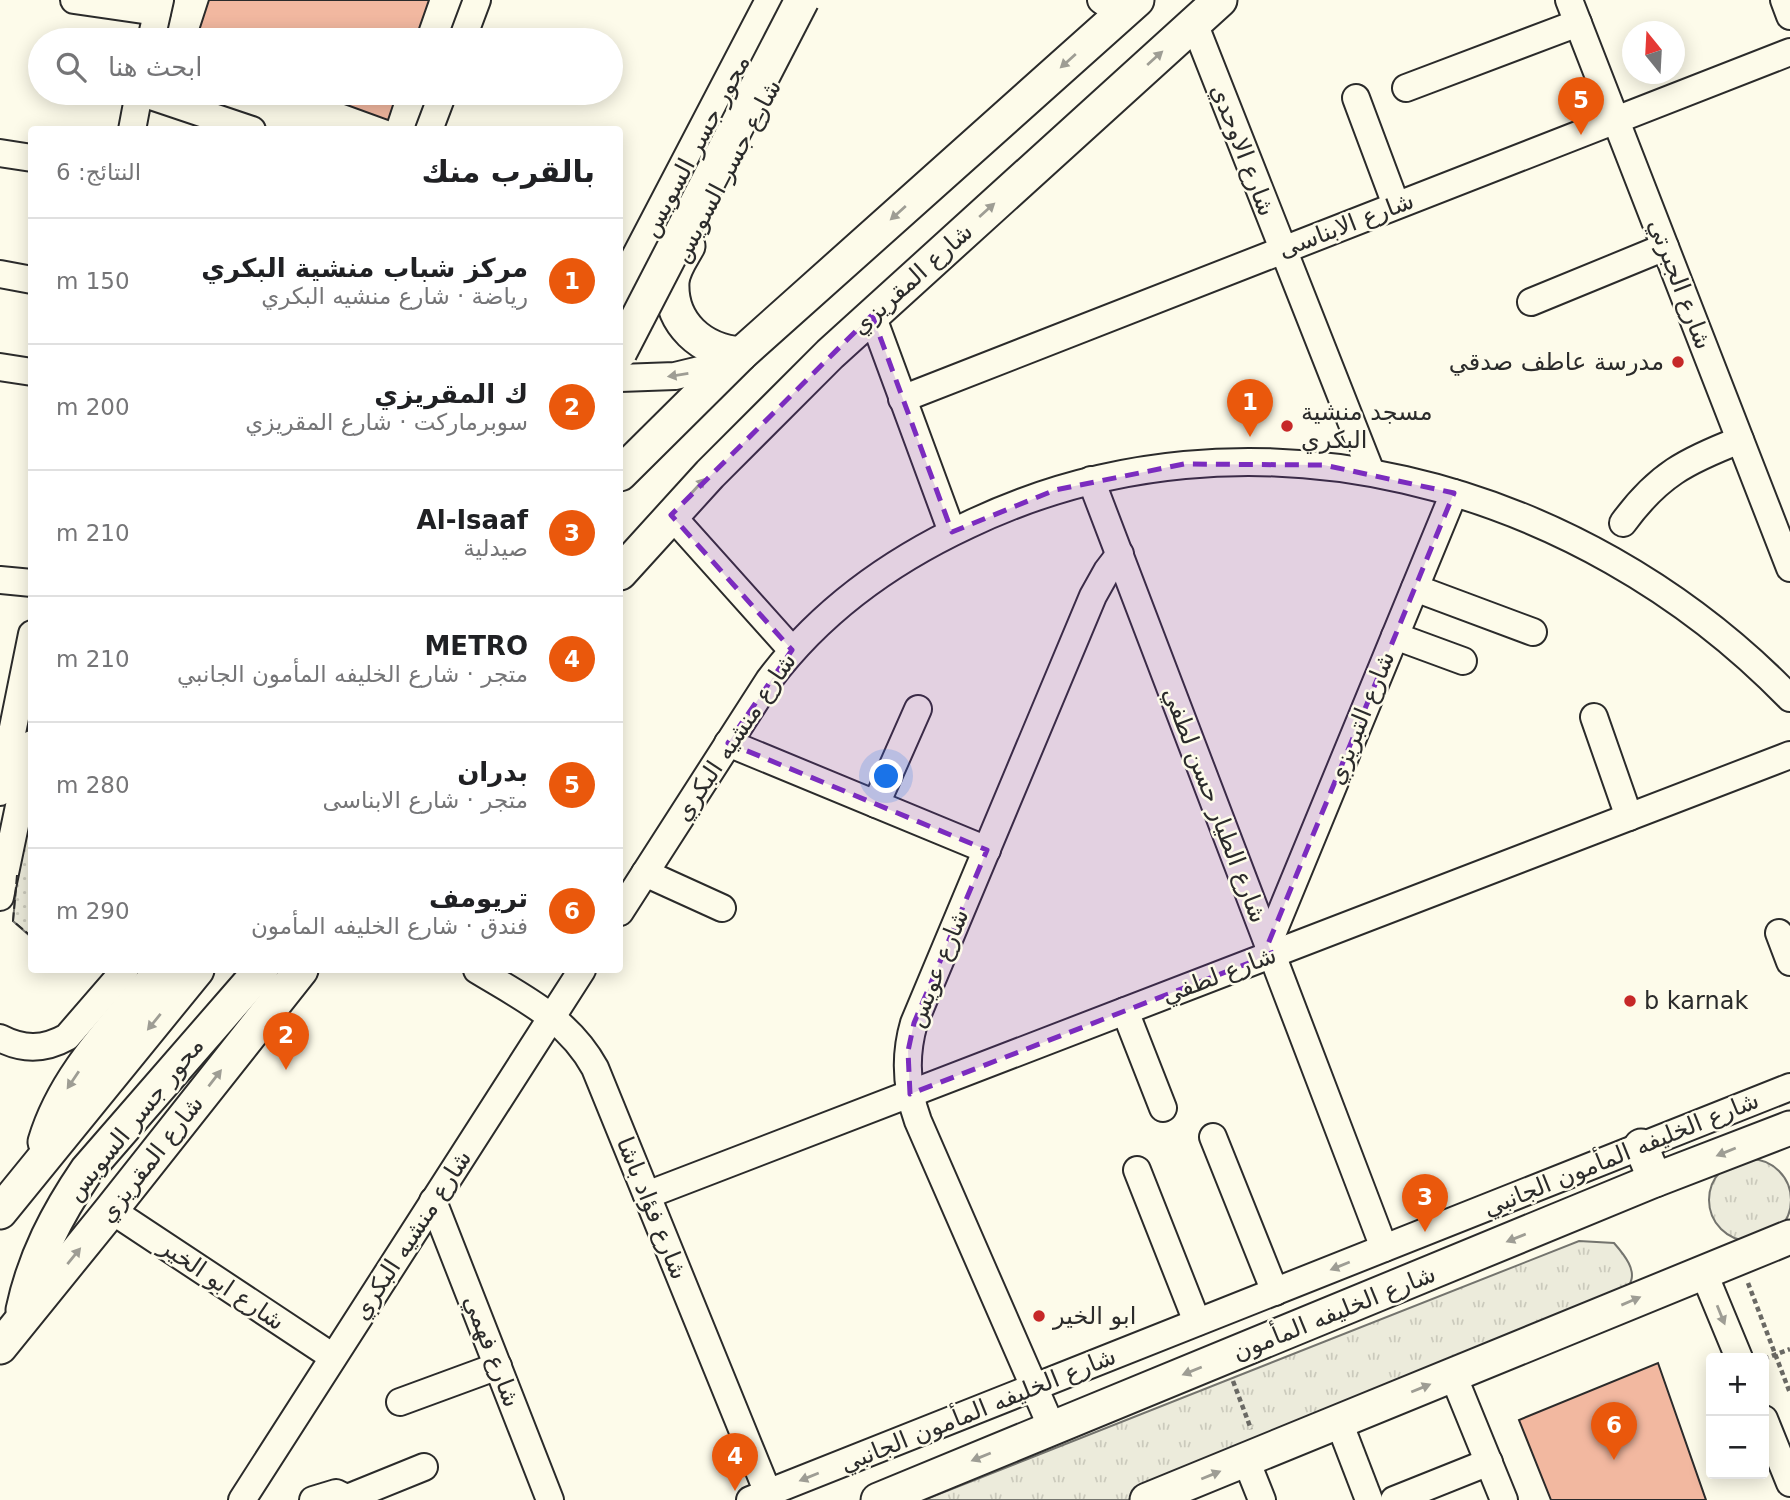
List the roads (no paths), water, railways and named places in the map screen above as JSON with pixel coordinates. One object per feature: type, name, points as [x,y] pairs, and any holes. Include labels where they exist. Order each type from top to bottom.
[{"type":"main road","points":[[623,241],[748,0]]},
{"type":"main road","name":"محور جسر السويس","points":[[623,287],[773,0]]},
{"type":"main road","name":"محور جسر السويس","points":[[623,346],[802,0]]},
{"type":"main road","name":"شارع جسر السويس","points":[[738,358],[714,349],[692,334],[677,312],[672,281],[676,268],[817,0]]},
{"type":"main road","name":"شارع المقريزي","points":[[623,570],[749,433],[872,315],[1220,0]]},
{"type":"main road","points":[[623,471],[738,358],[1120,5]]},
{"type":"main road","points":[[623,304],[643,308],[656,303],[667,294],[672,281]]},
{"type":"main road","name":"محور جسر السويس","points":[[39,1164],[61,1099],[77,1074],[160,973]]},
{"type":"main road","points":[[0,1212],[195,973]]},
{"type":"main road","name":"محور جسر السويس","points":[[10,1335],[50,1230],[67,1199],[87,1170],[258,973]]},
{"type":"main road","name":"شارع المقريزي","points":[[10,1335],[299,973]]},
{"type":"main road","name":"شارع الخليفه المأمون","points":[[878,1500],[1790,1128]]},
{"type":"main road","points":[[1641,1146],[1655,1181]]},
{"type":"main road","points":[[1147,1500],[1790,1237]]},
{"type":"street","points":[[74,0],[158,6],[153,28]]},
{"type":"street","points":[[466,28],[477,0]]},
{"type":"street","points":[[1784,0],[1790,16]]},
{"type":"street","points":[[1406,88],[1573,11]]},
{"type":"street","name":"شارع الجبرتي","points":[[1573,11],[1790,568]]},
{"type":"street","name":"شارع الاوحدي","points":[[1194,23],[1371,472]]},
{"type":"street","name":"شارع الابناسى","points":[[902,398],[1790,51]]},
{"type":"street","points":[[1356,98],[1396,205]]},
{"type":"street","points":[[133,126],[138,105]]},
{"type":"street","points":[[177,105],[240,126]]},
{"type":"street","points":[[431,126],[438,105]]},
{"type":"street","points":[[0,153],[28,157]]},
{"type":"street","points":[[1531,302],[1665,247]]},
{"type":"street","points":[[0,274],[28,280]]},
{"type":"street","points":[[872,315],[952,533]]},
{"type":"street","points":[[623,378],[675,376],[705,371],[738,358]]},
{"type":"street","points":[[0,367],[28,371]]},
{"type":"street","points":[[1623,523],[1642,499],[1664,478],[1698,457],[1740,440]]},
{"type":"street","name":"شارع منشيه البكري","points":[[623,907],[728,743],[792,650],[820,622],[873,581],[952,533],[1020,502],[1091,480],[1138,470],[1231,461],[1325,465],[1371,472],[1493,505],[1557,531],[1642,577],[1742,651],[1790,698]]},
{"type":"street","name":"شارع الطيار حسن لطفي","points":[[1091,480],[1384,1248]]},
{"type":"street","name":"شارع التبريزي","points":[[1270,949],[1454,493]]},
{"type":"street","points":[[671,515],[792,650]]},
{"type":"street","name":"شارع عويس","points":[[1052,1428],[918,1121],[910,1094],[908,1051],[914,1023],[1093,596],[1120,554]]},
{"type":"street","points":[[0,580],[28,583]]},
{"type":"street","points":[[1415,588],[1533,632]]},
{"type":"street","points":[[1395,636],[1463,661]]},
{"type":"street","points":[[0,792],[28,654]]},
{"type":"street","points":[[876,804],[918,709]]},
{"type":"street","points":[[1594,717],[1629,817]]},
{"type":"street","points":[[728,743],[987,850]]},
{"type":"street","name":"شارع لطفي","points":[[647,1195],[1125,1011],[1270,949],[1790,755]]},
{"type":"street","points":[[0,897],[28,763]]},
{"type":"street","points":[[645,873],[722,908]]},
{"type":"street","points":[[1779,933],[1790,962]]},
{"type":"street","points":[[0,1038],[11,1044],[34,1048],[57,1043],[67,1037],[122,973]]},
{"type":"street","name":"شارع فؤاد باشا","points":[[482,973],[552,1016],[577,1040],[596,1068],[647,1195],[759,1497]]},
{"type":"street","name":"شارع منشيه البكري","points":[[247,1497],[333,1357],[580,973]]},
{"type":"street","points":[[1125,1011],[1163,1108]]},
{"type":"street","name":"شارع الخليفه المأمون الجانبي","points":[[759,1497],[1790,1087]]},
{"type":"street","points":[[1213,1137],[1275,1292]]},
{"type":"street","points":[[1137,1170],[1197,1322]]},
{"type":"street","name":"شارع فهمي","points":[[433,1201],[550,1500]]},
{"type":"street","name":"شارع ابو الخير","points":[[111,1210],[333,1357]]},
{"type":"street","points":[[1703,1271],[1737,1353]]},
{"type":"street","points":[[400,1402],[498,1366]]},
{"type":"street","points":[[1453,1375],[1504,1500]]},
{"type":"street","points":[[1339,1422],[1369,1500]]},
{"type":"street","points":[[1769,1431],[1790,1483]]},
{"type":"street","points":[[1254,1457],[1262,1500]]},
{"type":"street","points":[[1394,1500],[1437,1492],[1489,1462]]},
{"type":"street","points":[[313,1500],[336,1493],[350,1497],[424,1467]]},
{"type":"place","name":"بدران","points":[[1581,135]]},
{"type":"place","name":"مدرسة عاطف صدقي","points":[[1678,362]]},
{"type":"place","name":"مسجد منشية البكري","points":[[1287,426]]},
{"type":"place","name":"مركز شباب منشية البكري","points":[[1250,437]]},
{"type":"place","name":"b karnak","points":[[1630,1001]]},
{"type":"place","name":"ك المقريزي","points":[[286,1070]]},
{"type":"place","name":"Al-Isaaf","points":[[1425,1232]]},
{"type":"place","name":"ابو الخير","points":[[1039,1316]]},
{"type":"place","name":"تريومف","points":[[1614,1460]]},
{"type":"place","name":"METRO","points":[[735,1491]]}]
